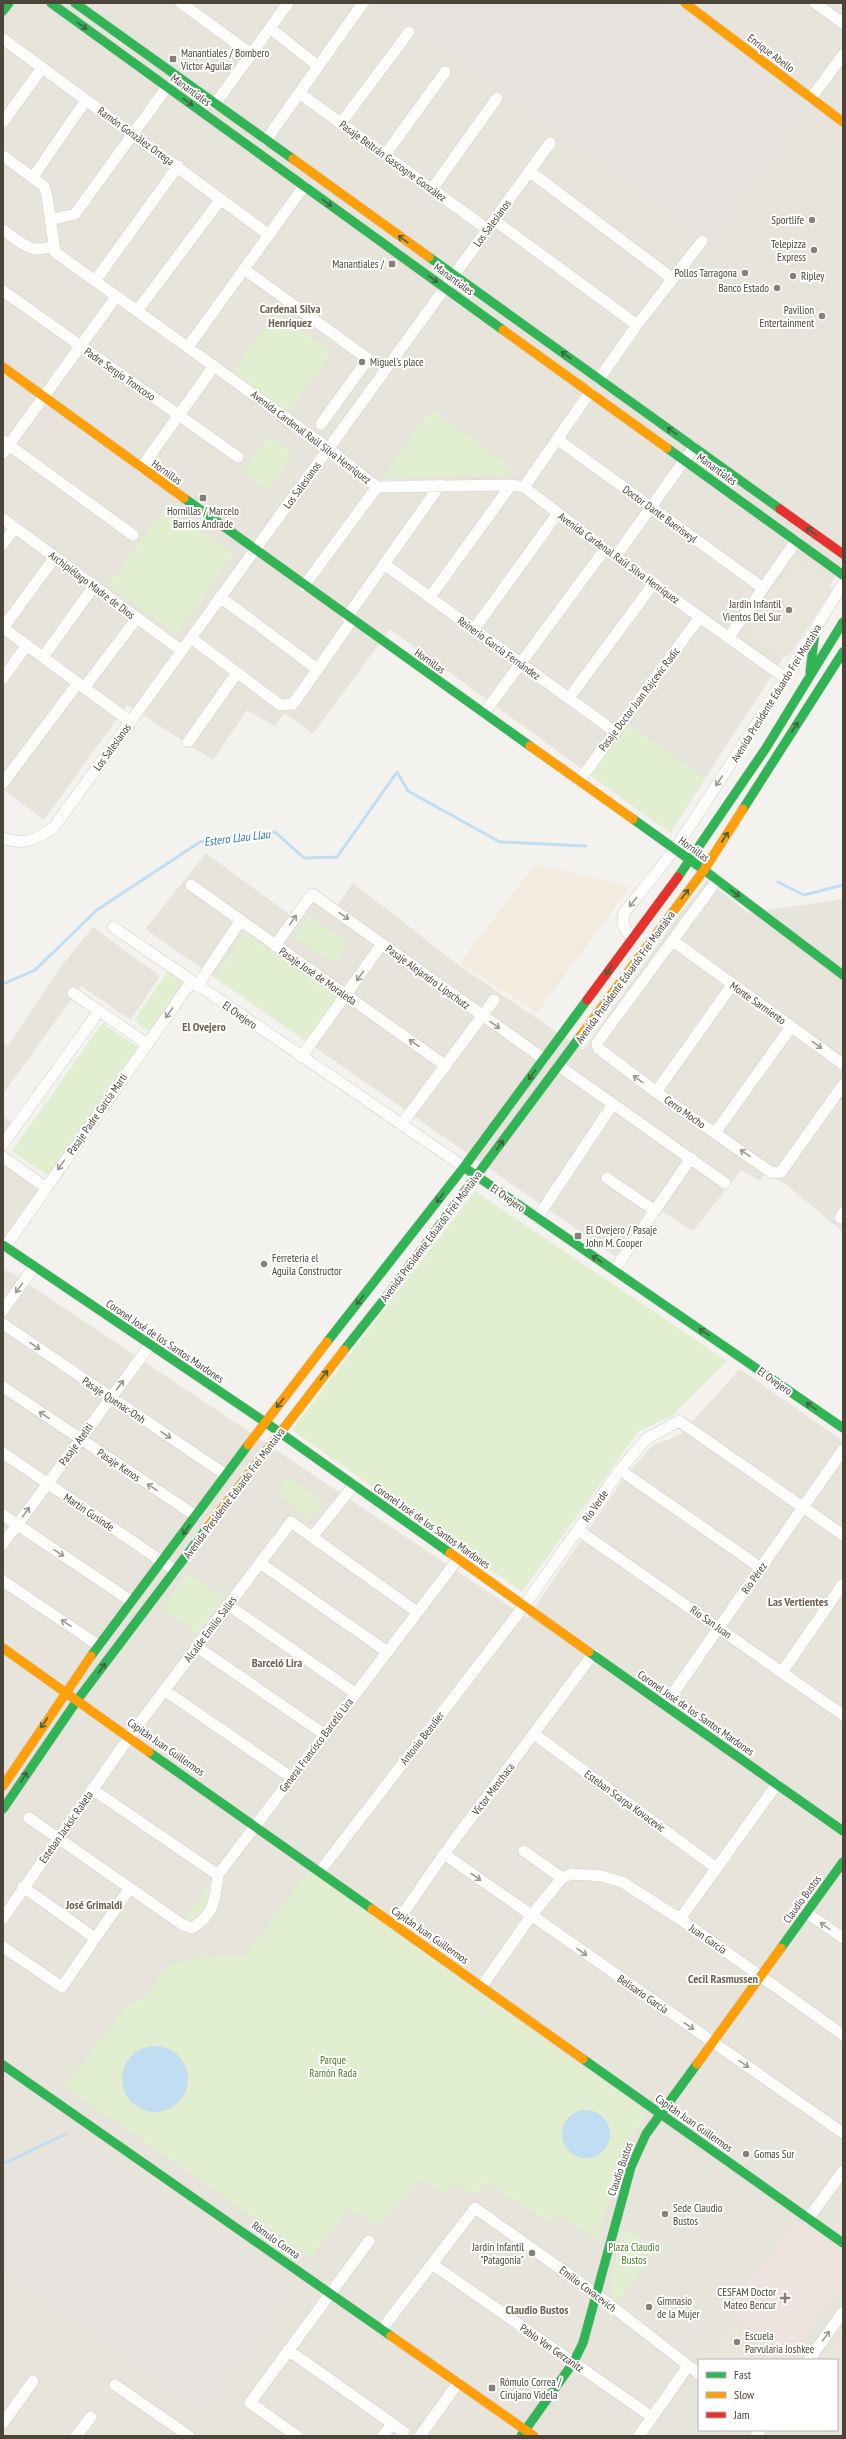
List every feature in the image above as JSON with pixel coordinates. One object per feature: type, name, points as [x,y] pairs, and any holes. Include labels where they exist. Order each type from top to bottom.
[{"type":"street","points":[[3,11],[8,3]]},
{"type":"street","name":"Manantiales","points":[[51,3],[843,575]]},
{"type":"street","name":"Manantiales","points":[[74,3],[87,7],[215,104],[843,554]]},
{"type":"street","points":[[180,3],[251,54]]},
{"type":"street","points":[[266,140],[363,3]]},
{"type":"street","name":"Enrique Abello","points":[[685,3],[843,122]]},
{"type":"street","points":[[815,3],[843,23]]},
{"type":"street","points":[[215,104],[270,28],[285,4]]},
{"type":"street","points":[[270,28],[318,66]]},
{"type":"street","points":[[342,123],[409,32]]},
{"type":"street","name":"Ramón González Ortega","points":[[3,39],[178,166],[269,235]]},
{"type":"street","points":[[811,98],[843,55]]},
{"type":"street","points":[[3,122],[42,68]]},
{"type":"street","points":[[385,155],[445,72]]},
{"type":"street","points":[[50,220],[75,214],[167,87]]},
{"type":"street","name":"Pasaje Beltrán Gascogne González","points":[[299,92],[432,189],[490,225],[637,325]]},
{"type":"street","points":[[432,189],[497,98]]},
{"type":"street","points":[[33,177],[86,100]]},
{"type":"street","name":"Los Salesianos","points":[[3,838],[23,841],[39,839],[54,827],[550,143]]},
{"type":"street","points":[[3,156],[33,177],[46,190],[53,246],[42,250],[31,250],[3,230]]},
{"type":"street","points":[[95,281],[178,166]]},
{"type":"street","points":[[530,171],[673,279]]},
{"type":"street","points":[[188,347],[304,186]]},
{"type":"street","points":[[137,311],[221,199]]},
{"type":"street","points":[[599,379],[637,325],[702,241]]},
{"type":"street","name":"Avenida Cardenal Raúl Silva Henríquez","points":[[53,246],[55,252],[328,449],[377,487],[440,485],[511,485],[524,487],[605,549],[785,678]]},
{"type":"street","points":[[244,269],[368,359],[321,424]]},
{"type":"street","name":"Padre Sergio Troncoso","points":[[3,291],[238,457]]},
{"type":"street","points":[[116,297],[5,447],[133,534]]},
{"type":"street","points":[[141,468],[180,416],[214,366]]},
{"type":"street","name":"Hornillas","points":[[3,367],[349,619],[704,870],[843,975]]},
{"type":"street","points":[[524,487],[590,392]]},
{"type":"street","name":"Doctor Dante Baeriswyl","points":[[557,439],[763,588]]},
{"type":"street","points":[[616,556],[694,447]]},
{"type":"street","points":[[191,638],[280,705],[293,704],[384,564],[440,485]]},
{"type":"street","points":[[430,597],[511,485]]},
{"type":"street","points":[[304,586],[377,487]]},
{"type":"street","points":[[474,629],[558,513]]},
{"type":"street","name":"Archipiélago Madre de Dios","points":[[3,519],[182,651]]},
{"type":"street","points":[[3,544],[15,528]]},
{"type":"street","points":[[729,637],[796,541]]},
{"type":"street","points":[[484,713],[605,549]]},
{"type":"street","points":[[55,557],[3,628],[130,722]]},
{"type":"street","name":"Reinerio García Fernández","points":[[384,564],[614,731]]},
{"type":"street","points":[[569,698],[654,583]]},
{"type":"street","name":"Avenida Presidente Eduardo Frei Montalva","points":[[632,939],[623,925],[624,913],[674,849],[815,632],[843,584]]},
{"type":"street","points":[[43,657],[94,586]]},
{"type":"street","points":[[220,598],[317,669]]},
{"type":"street","name":"Pasaje Doctor Juan Rajcevic Radic","points":[[579,781],[614,731],[700,617]]},
{"type":"street","points":[[3,783],[81,685],[137,618]]},
{"type":"street","name":"Avenida Presidente Eduardo Frei Montalva","points":[[3,1786],[66,1690],[98,1645],[162,1562],[265,1422],[464,1167],[690,861],[843,622]]},
{"type":"street","points":[[809,677],[815,632]]},
{"type":"street","points":[[3,678],[27,645]]},
{"type":"street","name":"Avenida Presidente Eduardo Frei Montalva","points":[[3,1809],[78,1699],[176,1571],[279,1432],[390,1292],[704,870],[843,652]]},
{"type":"street","points":[[188,742],[238,673]]},
{"type":"street","name":"Avenida Presidente Eduardo Frei Montalva","points":[[597,1045],[717,880]]},
{"type":"street","name":"Pasaje José de Moraleda","points":[[191,885],[242,920],[275,946],[345,996],[446,1066]]},
{"type":"street","name":"Pasaje Alejandro Lipschutz","points":[[275,946],[312,894],[544,1059]]},
{"type":"street","name":"Pasaje Padre García Marti","points":[[4,1246],[147,1044],[242,920]]},
{"type":"street","name":"El Ovejero","points":[[113,927],[843,1428]]},
{"type":"street","name":"Monte Sarmiento","points":[[673,941],[843,1064]]},
{"type":"street","points":[[301,1057],[382,944]]},
{"type":"street","points":[[656,1092],[732,985]]},
{"type":"street","points":[[73,993],[147,1044]]},
{"type":"street","points":[[401,1125],[446,1066],[481,1015],[494,1000]]},
{"type":"street","points":[[3,1144],[99,1011]]},
{"type":"street","points":[[715,1133],[791,1027]]},
{"type":"street","name":"Cerro Mocho","points":[[597,1045],[599,1050],[656,1092],[772,1173],[781,1172],[843,1085]]},
{"type":"street","points":[[559,1066],[725,1183]]},
{"type":"street","points":[[537,1218],[613,1104]]},
{"type":"street","points":[[3,1157],[45,1187]]},
{"type":"street","points":[[614,1270],[691,1158]]},
{"type":"street","points":[[607,1178],[655,1211]]},
{"type":"street","name":"Coronel José de los Santos Mardones","points":[[4,1246],[265,1422],[843,1831]]},
{"type":"street","points":[[3,1310],[34,1267]]},
{"type":"street","name":"Pasaje Quenac-Onh","points":[[3,1324],[110,1398],[226,1475]]},
{"type":"street","name":"Pasaje Ateliti","points":[[3,1544],[150,1345]]},
{"type":"street","name":"Pasaje Kenos","points":[[3,1387],[196,1516]]},
{"type":"street","name":"Río Verde","points":[[524,1606],[620,1470],[646,1439],[679,1421],[803,1507]]},
{"type":"street","name":"Río Pérez","points":[[665,1705],[843,1450]]},
{"type":"street","name":"Martín Gusinde","points":[[3,1453],[176,1571]]},
{"type":"street","points":[[620,1470],[761,1568]]},
{"type":"street","points":[[354,1485],[312,1537],[417,1612]]},
{"type":"street","points":[[803,1507],[843,1535]]},
{"type":"street","points":[[3,1515],[131,1601]]},
{"type":"street","name":"Alcalde Emilio Salles","points":[[130,1736],[291,1522],[312,1537]]},
{"type":"street","name":"Río San Juan","points":[[578,1530],[843,1714]]},
{"type":"street","name":"General Francisco Barceló Lira","points":[[218,1875],[458,1559]]},
{"type":"street","points":[[260,1563],[386,1652]]},
{"type":"street","points":[[3,1581],[98,1645]]},
{"type":"street","points":[[782,1672],[843,1584]]},
{"type":"street","points":[[228,1606],[355,1693]]},
{"type":"street","name":"Antonio Beaulier","points":[[320,1871],[524,1606]]},
{"type":"street","points":[[197,1647],[324,1734]]},
{"type":"street","name":"Capitán Juan Guillermos","points":[[3,1648],[66,1690],[843,2243]]},
{"type":"street","name":"Víctor Menchaca","points":[[395,1925],[444,1854],[593,1654]]},
{"type":"street","points":[[164,1690],[292,1778]]},
{"type":"street","name":"Esteban Scarpa Kovacevic","points":[[534,1734],[716,1868]]},
{"type":"street","name":"Esteban Jacksic Rakela","points":[[3,1918],[23,1887],[130,1736]]},
{"type":"street","points":[[680,1919],[777,1784]]},
{"type":"street","points":[[29,1818],[183,1925],[192,1928],[202,1921],[214,1905],[218,1875],[92,1789]]},
{"type":"street","points":[[482,1986],[531,1916],[562,1878],[524,1851]]},
{"type":"street","name":"Belisario García","points":[[444,1854],[843,2133]]},
{"type":"street","name":"Claudio Bustos","points":[[523,2433],[573,2364],[583,2343],[631,2167],[646,2134],[843,1862]]},
{"type":"street","name":"Juan García","points":[[562,1878],[572,1874],[586,1874],[622,1882],[680,1919],[843,2035]]},
{"type":"street","points":[[23,1887],[95,1938]]},
{"type":"street","points":[[3,1947],[62,1987],[129,1888]]},
{"type":"street","points":[[807,1913],[843,1938]]},
{"type":"street","name":"Rómulo Correa","points":[[3,2065],[382,2329],[458,2383],[523,2433],[534,2436]]},
{"type":"street","points":[[808,2219],[843,2171]]},
{"type":"street","name":"Emilio Covacevich","points":[[432,2264],[475,2208],[596,2294],[698,2373]]},
{"type":"street","points":[[297,2436],[250,2403],[369,2241]]},
{"type":"street","points":[[382,2329],[432,2264]]},
{"type":"street","name":"Pablo Von Gerzanitz","points":[[432,2264],[573,2364],[652,2417]]},
{"type":"street","points":[[810,2359],[843,2312]]},
{"type":"street","points":[[288,2350],[404,2432]]},
{"type":"street","points":[[639,2436],[688,2366]]},
{"type":"street","points":[[3,2423],[33,2381]]},
{"type":"street","points":[[420,2436],[458,2383]]},
{"type":"street","points":[[115,2385],[189,2436]]},
{"type":"street","points":[[76,2436],[91,2417]]},
{"type":"street","points":[[383,2436],[392,2424]]},
{"type":"shaded area","points":[[3,3],[843,3],[843,565],[670,833],[390,629],[313,734],[284,713],[275,726],[247,710],[213,760],[127,705],[44,820],[3,789]]},
{"type":"shaded area","points":[[378,3],[665,3],[811,108],[712,244]]},
{"type":"shaded area","name":"Jardín Infantil Vientos Del Sur","points":[[801,559],[829,580],[832,590],[790,655],[777,658],[746,639],[744,631],[792,562]]},
{"type":"shaded area","points":[[206,853],[290,915],[311,888],[337,906],[353,883],[457,964],[583,1050],[682,911],[707,880],[748,913],[843,899],[843,1232],[784,1183],[766,1173],[760,1181],[741,1170],[693,1231],[651,1204],[615,1256],[145,929]]},
{"type":"shaded area","points":[[535,864],[631,886],[537,1013],[460,963]]},
{"type":"shaded area","points":[[93,927],[160,976],[131,1020],[81,986],[3,1094],[3,1042],[8,1046],[59,969]]},
{"type":"shaded area","points":[[3,1115],[12,1123],[3,1135]]},
{"type":"shaded area","points":[[3,1160],[42,1188],[3,1243]]},
{"type":"shaded area","points":[[3,1267],[527,1618],[624,1478],[653,1445],[680,1435],[740,1369],[843,1441],[843,2436],[3,2436]]},
{"type":"shaded area","points":[[76,2137],[204,2222],[297,2290],[204,2415],[111,2347],[3,2273],[3,2169]]},
{"type":"shaded area","name":"CESFAM Doctor Mateo Bencur","points":[[795,2219],[843,2254],[843,2284],[790,2358],[727,2313]]},
{"type":"shaded area","name":"Escuela Parvularia Joshkee","points":[[730,2323],[782,2359],[706,2359]]},
{"type":"shaded area","points":[[843,2326],[843,2436],[829,2436],[822,2431],[838,2431],[838,2359],[819,2359]]},
{"type":"green space","points":[[276,312],[332,352],[289,412],[233,372]]},
{"type":"green space","points":[[437,413],[518,474],[389,479],[384,475],[427,415]]},
{"type":"green space","points":[[269,436],[294,454],[268,490],[243,472]]},
{"type":"green space","points":[[167,506],[234,554],[176,634],[108,585]]},
{"type":"green space","points":[[625,722],[705,778],[670,833],[589,774]]},
{"type":"green space","points":[[309,915],[349,943],[334,964],[294,937]]},
{"type":"green space","points":[[245,933],[337,997],[306,1041],[215,977]]},
{"type":"green space","points":[[168,971],[185,983],[150,1032],[134,1020]]},
{"type":"green space","points":[[102,1023],[139,1048],[49,1176],[12,1151]]},
{"type":"green space","points":[[475,1191],[727,1361],[672,1416],[639,1431],[522,1592],[292,1430]]},
{"type":"green space","points":[[289,1476],[323,1503],[310,1520],[276,1493]]},
{"type":"green space","points":[[188,1573],[223,1598],[198,1634],[163,1609]]},
{"type":"green space","name":"Parque Ramón Rada","points":[[309,1870],[645,2111],[641,2124],[630,2138],[618,2165],[598,2240],[557,2213],[549,2222],[487,2182],[473,2196],[456,2183],[445,2195],[421,2179],[379,2226],[349,2208],[311,2257],[64,2086],[126,2008],[150,1993],[162,1972],[175,1963],[204,1958],[244,1957]]},
{"type":"green space","points":[[212,1881],[210,1902],[194,1922],[184,1919]]},
{"type":"green space","name":"Plaza Claudio Bustos","points":[[621,2228],[658,2248],[617,2303],[612,2299],[611,2288]]},
{"type":"water","points":[[155,2046],[167,2049],[178,2056],[185,2067],[188,2079],[185,2091],[178,2102],[167,2109],[155,2112],[143,2109],[132,2102],[125,2091],[122,2079],[125,2067],[132,2056],[143,2049]]},
{"type":"water","points":[[586,2110],[595,2112],[603,2117],[608,2125],[610,2134],[608,2143],[603,2151],[595,2156],[586,2158],[577,2156],[569,2151],[564,2143],[562,2134],[564,2125],[569,2117],[577,2112]]},
{"type":"waterway","name":"Estero Llau Llau","points":[[3,984],[35,970],[97,910],[200,842],[275,832],[304,858],[337,857],[397,772],[408,791],[500,842],[586,846]]},
{"type":"waterway","name":"Estero Llau Llau","points":[[778,882],[804,895],[843,885]]},
{"type":"waterway","points":[[3,2164],[66,2134]]},
{"type":"traffic: fast","points":[[3,11],[9,3]]},
{"type":"traffic: fast","points":[[51,3],[503,330]]},
{"type":"traffic: fast","points":[[75,3],[293,159]]},
{"type":"traffic: fast","points":[[429,257],[780,509]]},
{"type":"traffic: fast","points":[[667,448],[843,575]]},
{"type":"traffic: fast","points":[[184,498],[530,746]]},
{"type":"traffic: fast","points":[[678,877],[766,748],[843,622]]},
{"type":"traffic: fast","points":[[810,672],[815,632]]},
{"type":"traffic: fast","points":[[743,809],[843,652]]},
{"type":"traffic: fast","points":[[633,819],[704,870],[843,975]]},
{"type":"traffic: fast","points":[[327,1342],[464,1167],[587,1000]]},
{"type":"traffic: fast","points":[[344,1350],[390,1292],[582,1034]]},
{"type":"traffic: fast","points":[[468,1170],[843,1428]]},
{"type":"traffic: fast","points":[[3,1245],[265,1422],[450,1553]]},
{"type":"traffic: fast","points":[[91,1656],[248,1445]]},
{"type":"traffic: fast","points":[[3,1809],[78,1699],[207,1528]]},
{"type":"traffic: fast","points":[[589,1652],[843,1831]]},
{"type":"traffic: fast","points":[[149,1752],[372,1909]]},
{"type":"traffic: fast","points":[[781,1948],[843,1862]]},
{"type":"traffic: fast","points":[[583,2059],[843,2243]]},
{"type":"traffic: fast","points":[[521,2436],[573,2363],[583,2343],[631,2167],[646,2134],[697,2064]]},
{"type":"traffic: fast","points":[[3,2065],[391,2336]]},
{"type":"traffic: slow","points":[[685,3],[843,122]]},
{"type":"traffic: slow","points":[[293,159],[429,257]]},
{"type":"traffic: slow","points":[[503,330],[667,448]]},
{"type":"traffic: slow","points":[[3,367],[184,498]]},
{"type":"traffic: slow","points":[[530,746],[633,819]]},
{"type":"traffic: slow","points":[[582,1034],[704,870],[743,809]]},
{"type":"traffic: slow","points":[[248,1445],[327,1342]]},
{"type":"traffic: slow","points":[[207,1528],[344,1350]]},
{"type":"traffic: slow","points":[[450,1553],[589,1652]]},
{"type":"traffic: slow","points":[[3,1648],[149,1752]]},
{"type":"traffic: slow","points":[[3,1786],[91,1656]]},
{"type":"traffic: slow","points":[[372,1909],[583,2059]]},
{"type":"traffic: slow","points":[[697,2064],[781,1948]]},
{"type":"traffic: slow","points":[[391,2336],[534,2436]]},
{"type":"traffic: jam","points":[[780,509],[843,554]]},
{"type":"traffic: jam","points":[[587,1000],[678,877]]},
{"type":"place","name":"Manantiales / Bombero Victor Aguilar","points":[[173,59]]},
{"type":"place","name":"Sportlife","points":[[812,220]]},
{"type":"place","name":"Telepizza Express","points":[[814,250]]},
{"type":"place","name":"Manantiales /","points":[[392,264]]},
{"type":"place","name":"Pollos Tarragona","points":[[745,273]]},
{"type":"place","name":"Ripley","points":[[793,276]]},
{"type":"place","name":"Banco Estado","points":[[777,288]]},
{"type":"place","name":"Pavilion Entertainment","points":[[822,316]]},
{"type":"place","name":"Miguel's place","points":[[362,362]]},
{"type":"place","name":"Hornillas / Marcelo Barrios Andrade","points":[[203,498]]},
{"type":"place","name":"Jardín Infantil Vientos Del Sur","points":[[789,610]]},
{"type":"place","name":"El Ovejero / Pasaje John M. Cooper","points":[[578,1236]]},
{"type":"place","name":"Ferretería el Aguila Constructor","points":[[264,1264]]},
{"type":"place","name":"Gomas Sur","points":[[746,2154]]},
{"type":"place","name":"Sede Claudio Bustos","points":[[665,2214]]},
{"type":"place","name":"Jardín Infantil \"Patagonia\"","points":[[532,2253]]},
{"type":"place","name":"CESFAM Doctor Mateo Bencur","points":[[785,2298]]},
{"type":"place","name":"Gimnasio de la Mujer","points":[[649,2307]]},
{"type":"place","name":"Escuela Parvularia Joshkee","points":[[737,2342]]},
{"type":"place","name":"Rómulo Correa / Cirujano Videla","points":[[492,2388]]},
{"type":"district","name":"Cardenal Silva Henríquez","points":[[290,316]]},
{"type":"district","name":"El Ovejero","points":[[204,1027]]},
{"type":"district","name":"Las Vertientes","points":[[798,1602]]},
{"type":"district","name":"Barceló Lira","points":[[277,1663]]},
{"type":"district","name":"José Grimaldi","points":[[94,1905]]},
{"type":"district","name":"Cecil Rasmussen","points":[[723,1979]]},
{"type":"district","name":"Claudio Bustos","points":[[537,2310]]}]
